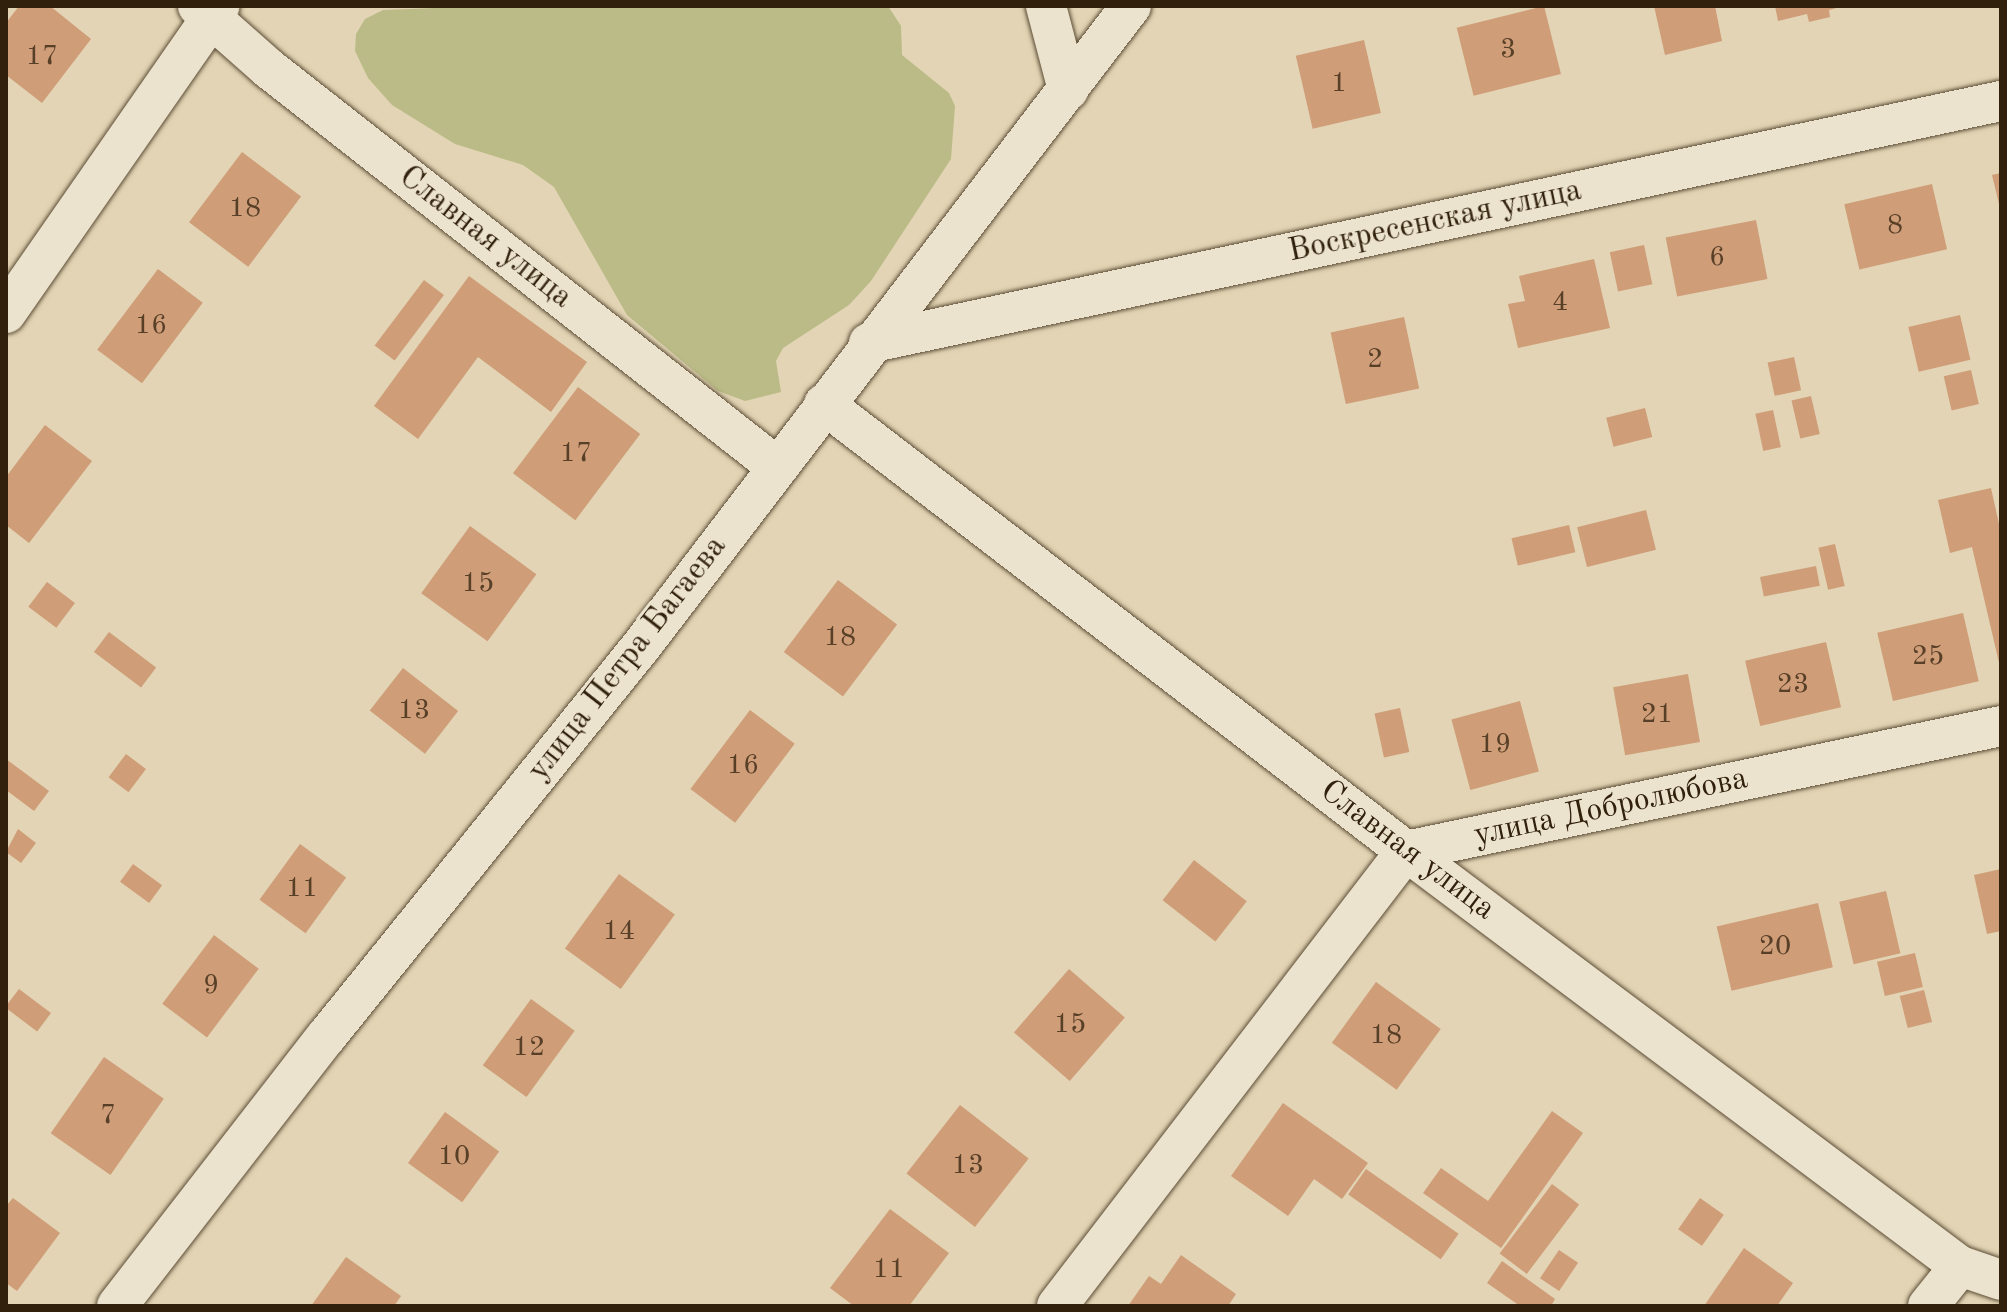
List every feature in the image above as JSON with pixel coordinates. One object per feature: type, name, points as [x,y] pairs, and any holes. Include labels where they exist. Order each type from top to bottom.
[{"type":"street","points":[[1046,6],[1068,90]]},
{"type":"street","name":"улица Петра Багаева","points":[[117,1306],[326,1037],[643,644],[869,343],[1131,6]]},
{"type":"street","points":[[6,313],[209,10]]},
{"type":"street","name":"Славная улица","points":[[209,10],[776,466]]},
{"type":"street","name":"Воскресенская улица","points":[[869,343],[2001,101]]},
{"type":"street","name":"Славная улица","points":[[824,404],[1406,851],[1960,1266],[2001,1280]]},
{"type":"street","name":"улица Добролюбова","points":[[1406,851],[2001,726]]},
{"type":"street","points":[[1057,1306],[1406,851]]},
{"type":"street","points":[[1928,1306],[1960,1266]]},
{"type":"green space","points":[[488,6],[888,6],[901,26],[902,55],[949,93],[955,106],[951,159],[871,281],[849,305],[783,348],[776,361],[781,392],[745,401],[718,391],[627,315],[554,187],[523,165],[455,144],[392,105],[368,78],[355,51],[356,34],[365,19],[383,10]]},
{"type":"building","points":[[19,6],[50,6],[91,39],[42,103],[6,75],[6,23]]},
{"type":"building","points":[[1544,6],[1561,74],[1474,96],[1457,28]]},
{"type":"building","points":[[1654,6],[1715,6],[1722,41],[1665,55]]},
{"type":"building","points":[[1775,6],[1840,7],[1829,10],[1830,17],[1809,22],[1807,14],[1778,21]]},
{"type":"building","points":[[1364,40],[1381,113],[1313,129],[1296,56]]},
{"type":"building","points":[[242,152],[301,197],[248,267],[189,222]]},
{"type":"building","points":[[2001,173],[2001,208],[2000,208],[1992,175]]},
{"type":"building","points":[[1932,184],[1947,249],[1859,270],[1844,204]]},
{"type":"building","points":[[1756,220],[1767,279],[1677,296],[1666,238]]},
{"type":"building","points":[[1644,245],[1652,284],[1618,291],[1610,252]]},
{"type":"building","points":[[1594,259],[1610,328],[1518,348],[1508,304],[1525,301],[1519,276]]},
{"type":"building","points":[[158,269],[203,303],[142,383],[97,350]]},
{"type":"building","points":[[469,276],[587,362],[551,412],[478,357],[418,439],[374,406]]},
{"type":"building","points":[[424,280],[444,295],[395,361],[375,345]]},
{"type":"building","points":[[1960,315],[1970,360],[1919,372],[1908,327]]},
{"type":"building","points":[[1404,317],[1419,388],[1346,404],[1331,333]]},
{"type":"building","points":[[1794,357],[1801,390],[1775,396],[1768,363]]},
{"type":"building","points":[[1971,370],[1979,404],[1952,410],[1944,376]]},
{"type":"building","points":[[578,387],[640,434],[575,520],[513,473]]},
{"type":"building","points":[[1811,396],[1820,434],[1800,438],[1792,400]]},
{"type":"building","points":[[1645,408],[1652,437],[1613,447],[1606,418]]},
{"type":"building","points":[[1773,410],[1781,447],[1763,451],[1755,414]]},
{"type":"building","points":[[45,425],[92,461],[29,543],[6,525],[6,477]]},
{"type":"building","points":[[1991,488],[2001,533],[2000,667],[1972,547],[1950,553],[1938,500]]},
{"type":"building","points":[[1646,510],[1656,550],[1587,567],[1577,527]]},
{"type":"building","points":[[1569,525],[1575,552],[1518,566],[1512,538]]},
{"type":"building","points":[[470,526],[536,574],[488,641],[421,593]]},
{"type":"building","points":[[1835,544],[1845,586],[1828,590],[1818,548]]},
{"type":"building","points":[[1816,566],[1820,586],[1764,597],[1760,577]]},
{"type":"building","points":[[838,580],[897,625],[843,696],[784,652]]},
{"type":"building","points":[[47,582],[75,603],[56,628],[28,607]]},
{"type":"building","points":[[1963,613],[1979,681],[1893,701],[1877,633]]},
{"type":"building","points":[[109,632],[156,668],[141,687],[94,652]]},
{"type":"building","points":[[1826,642],[1841,707],[1760,726],[1745,661]]},
{"type":"building","points":[[403,668],[458,711],[425,754],[370,711]]},
{"type":"building","points":[[1688,674],[1700,742],[1625,755],[1613,687]]},
{"type":"building","points":[[1520,701],[1539,772],[1470,790],[1451,719]]},
{"type":"building","points":[[1400,708],[1409,752],[1384,757],[1375,713]]},
{"type":"building","points":[[750,710],[795,744],[735,823],[690,789]]},
{"type":"building","points":[[126,754],[146,769],[129,792],[109,777]]},
{"type":"building","points":[[6,759],[49,791],[34,811],[6,790]]},
{"type":"building","points":[[18,829],[36,843],[21,863],[6,852]]},
{"type":"building","points":[[300,844],[346,878],[306,933],[259,900]]},
{"type":"building","points":[[1194,860],[1247,901],[1215,941],[1163,900]]},
{"type":"building","points":[[133,864],[162,885],[149,903],[120,882]]},
{"type":"building","points":[[2001,869],[2001,931],[1987,934],[1974,875]]},
{"type":"building","points":[[619,874],[675,915],[621,989],[565,948]]},
{"type":"building","points":[[1886,891],[1900,953],[1854,964],[1839,902]]},
{"type":"building","points":[[1818,903],[1833,967],[1732,991],[1717,926]]},
{"type":"building","points":[[214,935],[259,969],[207,1037],[162,1004]]},
{"type":"building","points":[[1915,953],[1923,987],[1885,996],[1877,962]]},
{"type":"building","points":[[1069,969],[1125,1018],[1070,1081],[1014,1032]]},
{"type":"building","points":[[1376,982],[1441,1029],[1397,1090],[1332,1043]]},
{"type":"building","points":[[19,989],[51,1013],[37,1031],[6,1008]]},
{"type":"building","points":[[1924,990],[1932,1022],[1908,1028],[1900,996]]},
{"type":"building","points":[[531,999],[575,1031],[526,1097],[483,1065]]},
{"type":"building","points":[[104,1057],[164,1099],[110,1175],[51,1133]]},
{"type":"building","points":[[1283,1103],[1368,1163],[1342,1199],[1314,1179],[1288,1216],[1231,1176]]},
{"type":"building","points":[[960,1105],[1029,1159],[975,1227],[906,1174]]},
{"type":"building","points":[[1552,1111],[1583,1133],[1501,1248],[1423,1193],[1441,1168],[1488,1201]]},
{"type":"building","points":[[445,1112],[499,1151],[462,1202],[408,1163]]},
{"type":"building","points":[[1366,1169],[1459,1234],[1441,1259],[1348,1194]]},
{"type":"building","points":[[1552,1184],[1579,1204],[1527,1274],[1500,1253]]},
{"type":"building","points":[[13,1198],[60,1233],[17,1291],[6,1283],[6,1206]]},
{"type":"building","points":[[1700,1198],[1724,1215],[1702,1246],[1678,1229]]},
{"type":"building","points":[[890,1209],[949,1253],[909,1306],[854,1306],[830,1288]]},
{"type":"building","points":[[1744,1248],[1793,1283],[1777,1306],[1704,1306]]},
{"type":"building","points":[[1559,1250],[1578,1263],[1559,1291],[1540,1278]]},
{"type":"building","points":[[1181,1255],[1236,1294],[1228,1306],[1128,1306],[1149,1276],[1161,1284]]},
{"type":"building","points":[[346,1257],[401,1296],[394,1306],[311,1306]]},
{"type":"building","points":[[1502,1261],[1555,1299],[1551,1306],[1520,1306],[1487,1283]]}]
